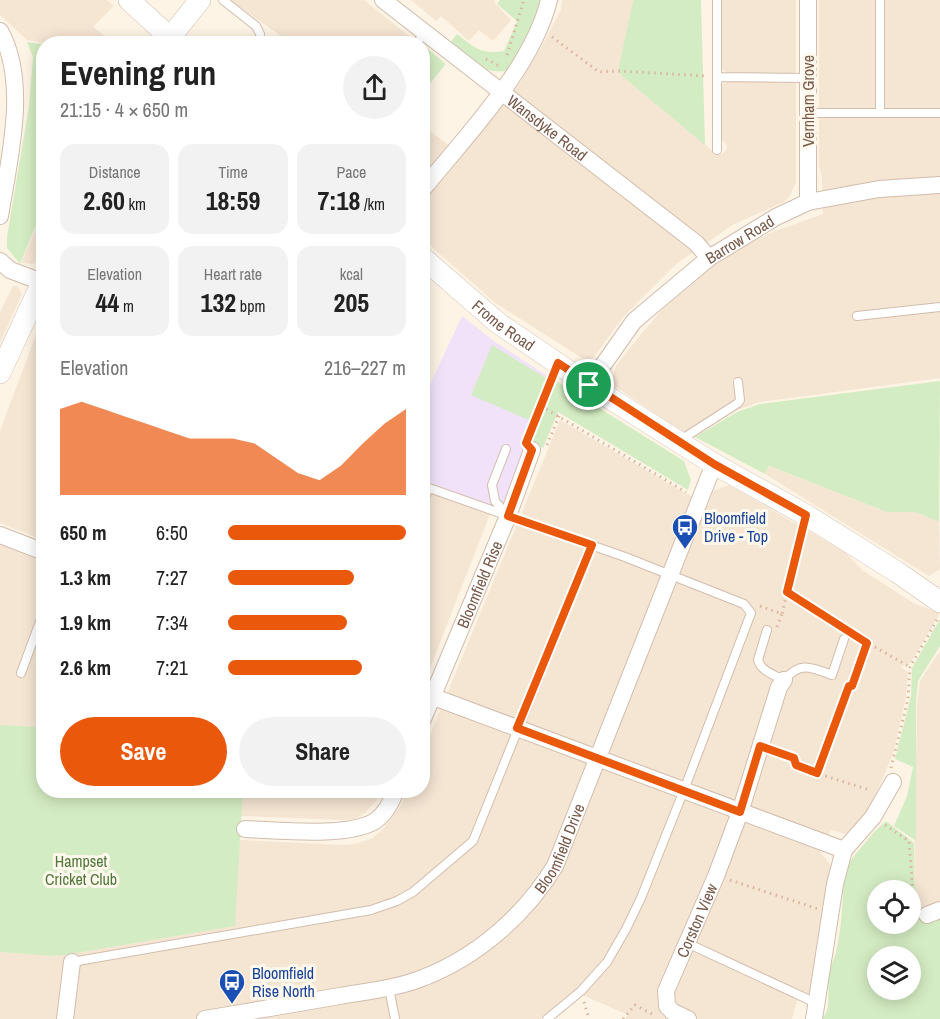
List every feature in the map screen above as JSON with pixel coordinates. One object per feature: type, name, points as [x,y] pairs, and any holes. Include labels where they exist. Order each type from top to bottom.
[{"type":"street","points":[[174,36],[200,0]]},
{"type":"street","name":"Wansdyke Road","points":[[383,0],[418,36]]},
{"type":"street","points":[[430,180],[505,80],[540,27],[549,0]]},
{"type":"street","name":"Vernham Grove","points":[[808,0],[808,202]]},
{"type":"street","points":[[135,2],[166,36]]},
{"type":"street","points":[[0,31],[13,65],[16,104],[0,216]]},
{"type":"street","name":"Wansdyke Road","points":[[430,43],[505,80],[696,243],[709,258]]},
{"type":"street","name":"Barrow Road","points":[[589,385],[634,321],[709,258],[776,217],[808,202],[879,189],[940,185]]},
{"type":"street","points":[[0,261],[10,270],[36,278]]},
{"type":"street","name":"Frome Road","points":[[430,264],[498,323],[589,385],[714,464],[806,515],[940,602]]},
{"type":"street","points":[[0,373],[36,295]]},
{"type":"street","name":"Bloomfield Rise","points":[[430,687],[508,516],[532,450]]},
{"type":"street","name":"Bloomfield Drive","points":[[205,1019],[389,988],[425,978],[461,959],[484,943],[525,907],[555,866],[714,464]]},
{"type":"street","points":[[0,535],[36,549]]},
{"type":"street","name":"Frome Road","points":[[897,572],[940,588]]},
{"type":"street","name":"Corston View","points":[[667,1006],[666,991],[716,876],[740,812],[779,687],[784,680]]},
{"type":"street","points":[[430,695],[844,850]]},
{"type":"street","points":[[815,1011],[836,884],[844,850],[873,817],[890,788]]},
{"type":"street","points":[[245,829],[338,831],[361,827],[376,820],[393,798]]},
{"type":"street","points":[[65,1019],[72,962]]},
{"type":"street","points":[[667,1006],[673,1012],[688,1019]]},
{"type":"lane","points":[[223,0],[256,26],[260,34]]},
{"type":"lane","points":[[717,0],[717,150]]},
{"type":"lane","points":[[880,0],[880,113]]},
{"type":"lane","points":[[718,77],[809,78]]},
{"type":"lane","points":[[809,113],[940,113]]},
{"type":"lane","points":[[857,316],[940,307]]},
{"type":"lane","points":[[678,441],[738,403],[740,399],[738,382]]},
{"type":"lane","points":[[506,449],[492,485],[495,501],[508,516]]},
{"type":"lane","points":[[430,488],[592,545],[744,604],[751,613],[684,790],[641,898],[626,929],[608,962],[581,991],[547,1019]]},
{"type":"lane","points":[[72,962],[371,910],[397,901],[413,892],[473,841],[592,545]]},
{"type":"lane","points":[[772,629],[758,660],[763,669],[784,680],[793,669],[804,667],[815,668],[832,675],[844,639]]},
{"type":"lane","points":[[21,673],[36,633]]},
{"type":"lane","points":[[687,943],[815,1011]]},
{"type":"lane","points":[[389,988],[395,1019]]},
{"type":"path","points":[[506,57],[524,0]]},
{"type":"path","points":[[540,27],[598,72],[618,70],[718,77]]},
{"type":"path","points":[[558,363],[526,443],[532,450],[546,449],[559,416]]},
{"type":"path","points":[[541,406],[700,500]]},
{"type":"path","points":[[772,629],[782,614],[806,515]]},
{"type":"path","points":[[787,592],[867,643],[910,667]]},
{"type":"path","points":[[744,604],[754,604],[782,614]]},
{"type":"path","points":[[760,746],[794,758],[796,765],[817,773],[890,788],[890,770],[908,699],[910,667],[940,615]]},
{"type":"path","points":[[817,773],[867,643]]},
{"type":"path","points":[[873,817],[909,841],[916,920],[934,912]]},
{"type":"path","points":[[716,876],[831,914]]},
{"type":"path","points":[[581,991],[589,1019]]},
{"type":"path","points":[[624,1019],[635,1005],[656,1016],[667,1006]]},
{"type":"shaded area","points":[[0,0],[107,0],[114,6],[93,27],[105,36],[36,36],[36,42],[27,40],[0,15]]},
{"type":"shaded area","points":[[230,0],[364,0],[409,36],[281,36]]},
{"type":"shaded area","points":[[411,0],[495,0],[494,2],[511,20],[493,41],[479,30],[469,41],[441,16],[436,21]]},
{"type":"shaded area","points":[[562,0],[633,0],[618,71],[715,153],[722,154],[727,149],[727,145],[721,138],[721,88],[723,84],[730,81],[796,81],[796,183],[789,197],[784,202],[734,224],[676,264],[624,316],[593,358],[588,359],[582,358],[494,302],[430,245],[430,131],[462,155],[520,83],[561,10]]},
{"type":"shaded area","points":[[721,0],[796,0],[796,74],[729,74],[722,69]]},
{"type":"shaded area","points":[[819,0],[940,0],[940,378],[760,402],[734,411],[688,435],[611,384],[616,366],[662,310],[711,268],[770,233],[823,214],[822,177],[819,166]]},
{"type":"shaded area","points":[[36,228],[36,262],[21,263]]},
{"type":"shaded area","points":[[13,286],[17,286],[22,294],[0,343],[0,312]]},
{"type":"shaded area","points":[[462,316],[494,341],[549,377],[523,445],[523,457],[503,511],[430,483],[430,385]]},
{"type":"shaded area","points":[[36,335],[36,537],[0,523],[0,431]]},
{"type":"shaded area","points":[[560,420],[708,506],[713,491],[729,485],[845,552],[862,570],[915,604],[940,613],[911,662],[901,667],[908,672],[906,697],[893,754],[865,819],[845,834],[831,830],[820,852],[830,864],[831,879],[817,941],[809,997],[799,994],[792,1019],[625,1019],[628,1015],[574,991],[540,1019],[0,1019],[0,952],[65,955],[234,926],[240,840],[343,845],[371,839],[382,830],[404,798],[430,798],[430,735]]},
{"type":"shaded area","points":[[768,466],[887,512],[915,512],[939,522],[940,569],[929,576],[765,474]]},
{"type":"shaded area","points":[[430,493],[490,514],[430,668]]},
{"type":"shaded area","points":[[0,545],[36,559],[36,727],[0,725]]},
{"type":"shaded area","points":[[940,651],[940,904],[921,912],[921,880],[914,879],[917,703],[920,681]]},
{"type":"shaded area","points":[[242,798],[377,798],[365,813],[355,819],[241,816]]},
{"type":"green space","points":[[500,0],[541,0],[532,36],[508,71],[482,68],[449,44],[457,34],[484,51],[504,51],[517,21],[497,4]]},
{"type":"green space","points":[[633,0],[701,0],[705,145],[618,71]]},
{"type":"green space","points":[[27,42],[36,43],[36,225],[20,264],[7,248],[7,237],[29,106],[33,57]]},
{"type":"green space","points":[[430,51],[446,64],[430,83]]},
{"type":"green space","points":[[492,345],[546,378],[531,421],[471,395]]},
{"type":"green space","points":[[553,379],[684,461],[691,480],[688,490],[558,412],[543,448],[529,443]]},
{"type":"green space","points":[[940,381],[939,522],[915,512],[887,512],[769,466],[765,474],[695,437],[737,412],[760,404]]},
{"type":"green space","points":[[940,619],[940,646],[918,681],[916,841],[894,826],[907,796],[913,767],[895,759],[911,696],[912,668]]},
{"type":"green space","name":"Hampset Cricket Club","points":[[0,725],[36,727],[36,798],[243,798],[235,926],[65,955],[0,952]]},
{"type":"green space","points":[[886,821],[914,843],[914,880],[867,880],[867,934],[921,934],[921,912],[940,916],[940,1019],[822,1019],[828,1002],[829,969],[839,934],[843,895],[841,893],[846,866]]},
{"type":"place","name":"Bloomfield Drive - Top","points":[[685,550]]},
{"type":"place","name":"Bloomfield Rise North","points":[[232,1005]]},
{"type":"route","points":[[558,363],[589,385],[714,464],[806,515],[787,592],[867,643],[817,773],[796,765],[794,758],[760,746],[740,812],[517,728],[592,545],[508,516],[532,450],[526,443],[558,363]]}]
